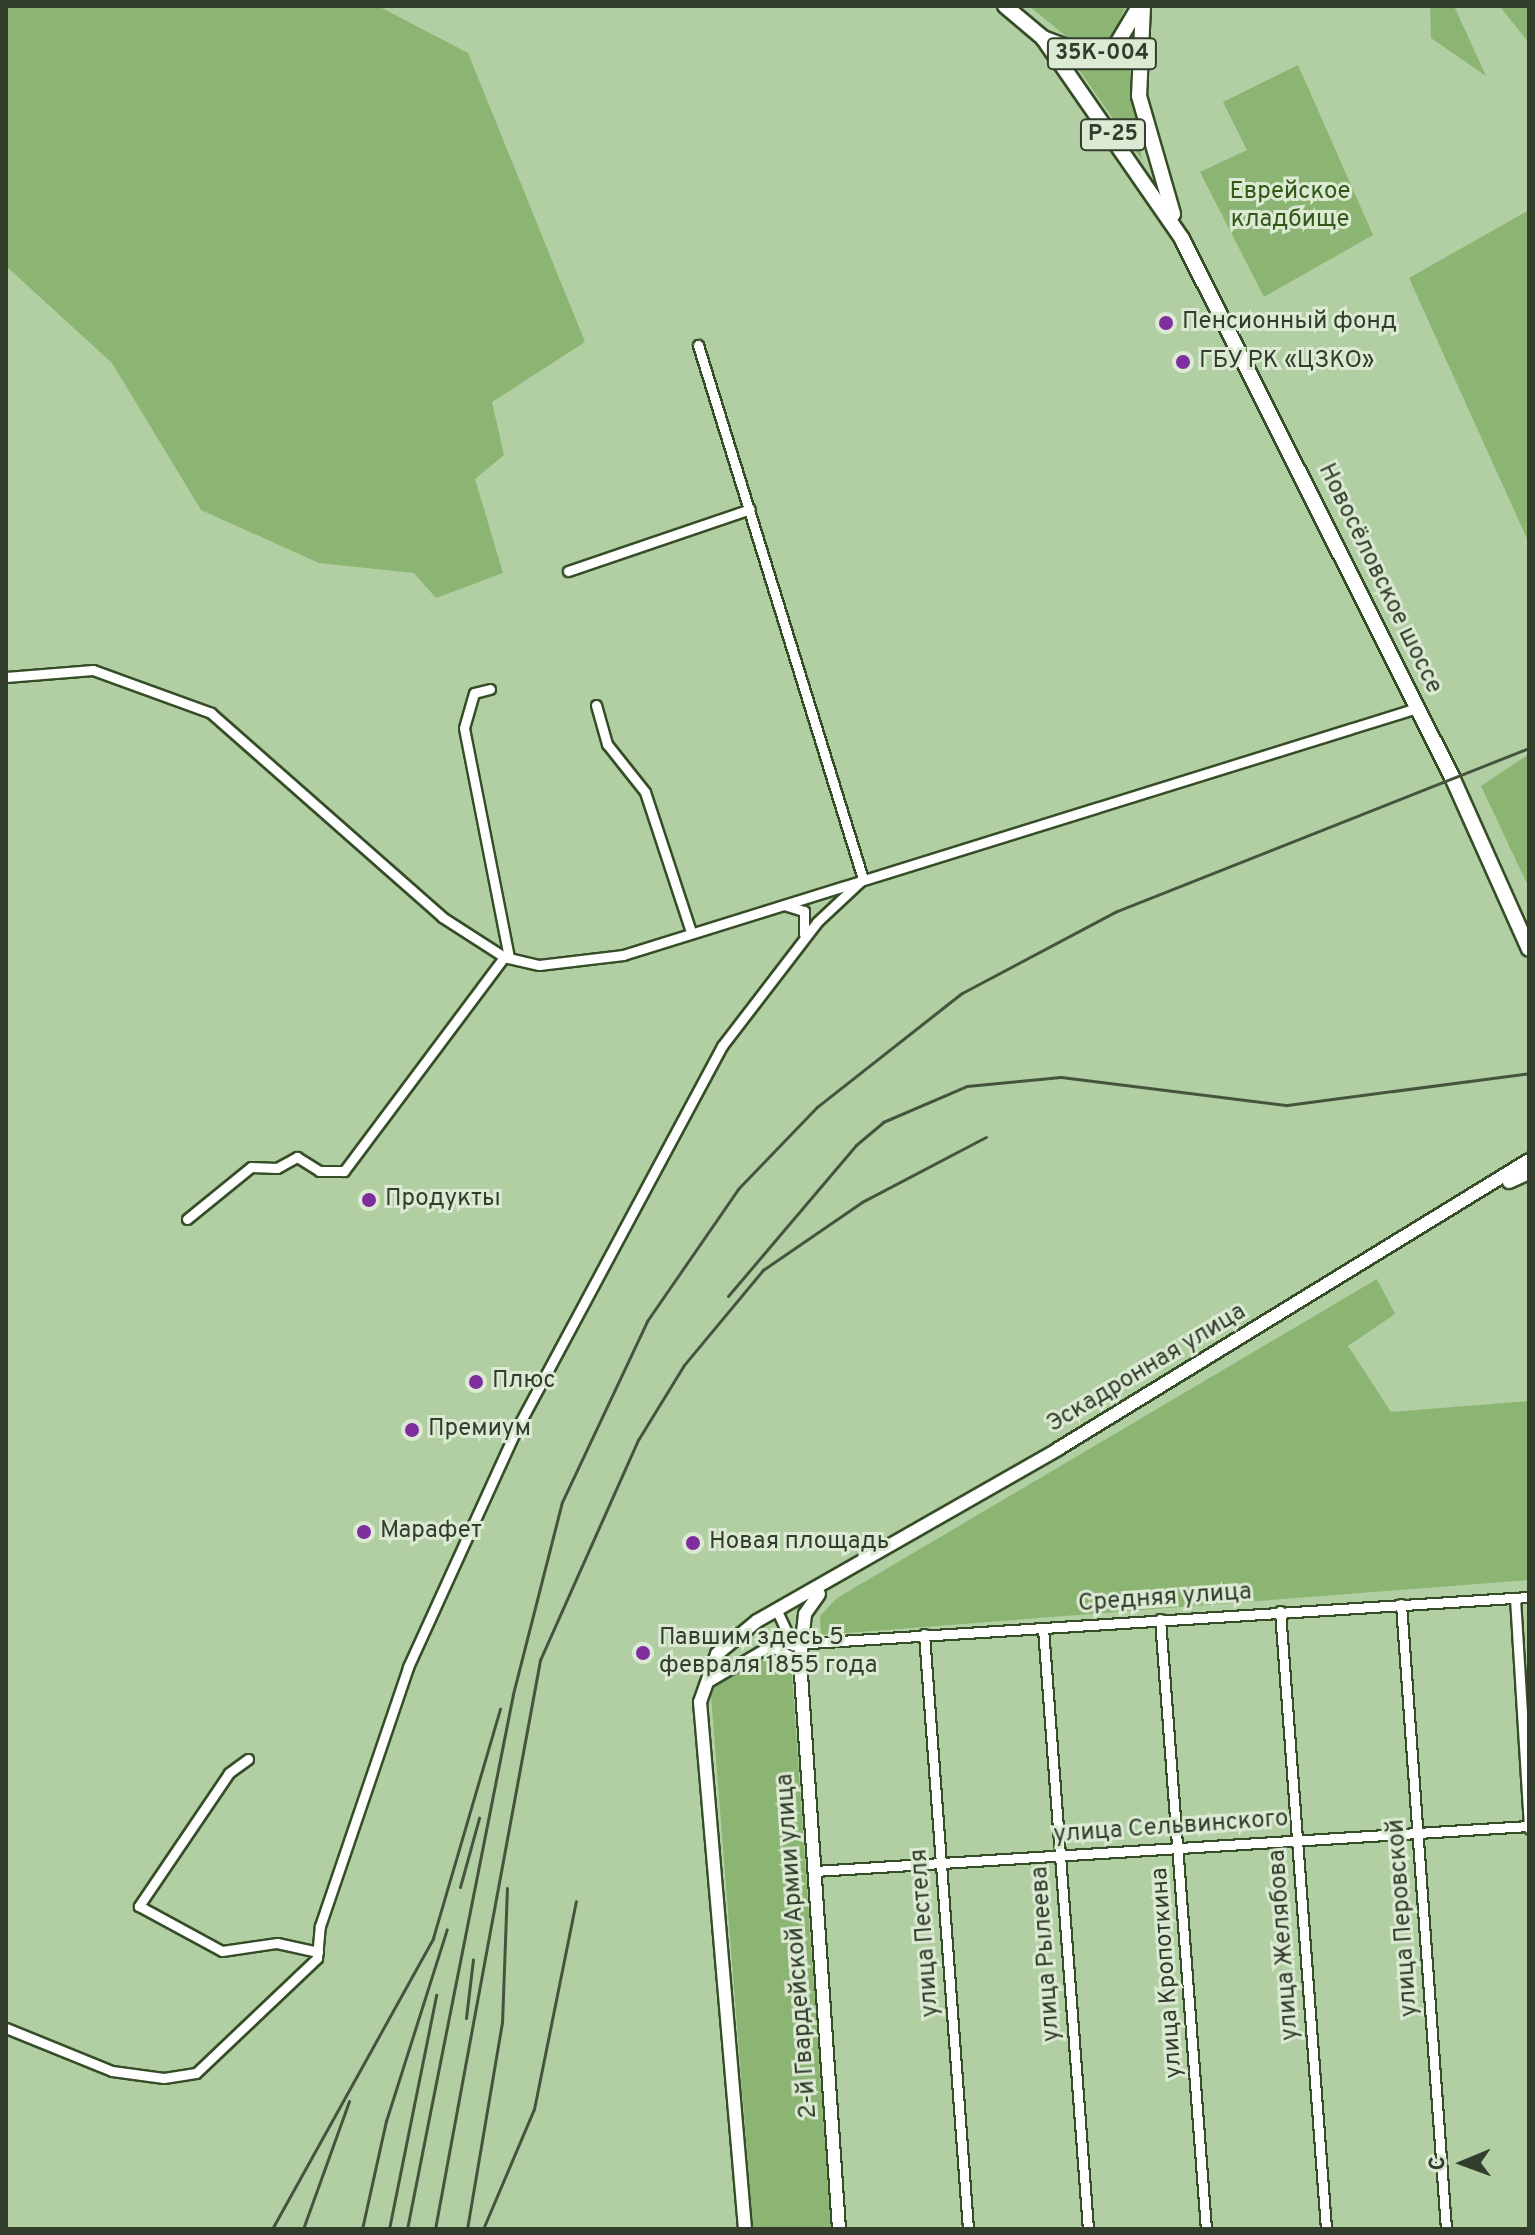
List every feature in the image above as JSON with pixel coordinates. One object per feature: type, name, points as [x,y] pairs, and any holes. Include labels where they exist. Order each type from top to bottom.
[{"type":"main road","name":"35К-004","points":[[1005,6],[1043,38],[1077,56],[1104,53],[1124,38],[1140,6]]},
{"type":"main road","name":"Новосёловское шоссе","points":[[1140,6],[1141,108],[1179,234]]},
{"type":"main road","name":"Новосёловское шоссе","points":[[1043,38],[1179,234],[1417,708],[1529,949]]},
{"type":"main road","points":[[1487,1192],[1529,1160]]},
{"type":"main road","points":[[1487,1192],[1529,1173]]},
{"type":"main road","name":"Эскадронная улица","points":[[702,1686],[717,1654],[777,1611],[830,1584],[1487,1192]]},
{"type":"main road","name":"2-й Гвардейской Армии улица","points":[[830,1584],[810,1603],[797,1642],[839,2229]]},
{"type":"main road","points":[[702,1686],[745,2229]]},
{"type":"street","points":[[698,345],[863,879]]},
{"type":"street","points":[[568,571],[750,509]]},
{"type":"street","points":[[6,677],[93,670],[211,713],[442,917],[507,958],[539,965],[623,955],[1417,708]]},
{"type":"street","points":[[187,1219],[251,1167],[277,1168],[297,1157],[319,1171],[344,1171],[507,958],[464,728],[474,693],[490,689]]},
{"type":"street","points":[[596,705],[607,744],[645,792],[691,932]]},
{"type":"street","points":[[6,2028],[112,2071],[164,2078],[196,2073],[318,1952],[366,1787],[448,1566],[661,1155],[722,1046],[804,937],[863,879]]},
{"type":"street","points":[[777,905],[804,911],[804,937]]},
{"type":"street","name":"Средняя улица","points":[[778,1645],[1529,1597]]},
{"type":"street","points":[[1515,1598],[1529,1827]]},
{"type":"street","name":"улица Перовской","points":[[1401,1604],[1446,2229]]},
{"type":"street","points":[[777,1611],[797,1642]]},
{"type":"street","name":"улица Желябова","points":[[1280,1611],[1326,2229]]},
{"type":"street","name":"улица Кропоткина","points":[[1160,1619],[1206,2229]]},
{"type":"street","name":"улица Рылеева","points":[[1043,1628],[1088,2229]]},
{"type":"street","name":"улица Пестеля","points":[[924,1634],[968,2229]]},
{"type":"street","points":[[702,1686],[778,1645],[800,1660]]},
{"type":"street","points":[[248,1759],[229,1773],[139,1906],[222,1951],[277,1943],[318,1952]]},
{"type":"street","name":"улица Сельвинского","points":[[815,1871],[1529,1827]]},
{"type":"green space","points":[[6,6],[378,6],[468,53],[585,342],[492,402],[504,455],[475,479],[503,573],[436,598],[414,573],[319,563],[201,510],[112,363],[6,266]]},
{"type":"green space","points":[[1029,6],[1126,6],[1110,40],[1077,45]]},
{"type":"green space","points":[[1430,6],[1454,6],[1486,76],[1431,38]]},
{"type":"green space","points":[[1529,6],[1529,43],[1501,8]]},
{"type":"green space","points":[[1128,53],[1142,160],[1077,67],[1094,70]]},
{"type":"green space","name":"Еврейское кладбище","points":[[1298,65],[1373,235],[1264,297],[1200,172],[1247,150],[1223,102]]},
{"type":"green space","points":[[1529,210],[1529,543],[1409,278]]},
{"type":"green space","points":[[1529,754],[1529,888],[1481,786]]},
{"type":"green space","points":[[1377,1279],[1395,1314],[1348,1346],[1391,1412],[1529,1401],[1529,1580],[821,1635],[820,1616],[837,1598]]},
{"type":"green space","points":[[772,1651],[791,1661],[831,2229],[753,2229],[711,1695],[718,1681]]},
{"type":"railway","points":[[407,2229],[513,1694],[562,1502],[647,1321],[738,1189],[817,1107],[962,993],[1117,911],[1529,748]]},
{"type":"railway","points":[[728,1296],[856,1145],[883,1122],[967,1086],[1061,1077],[1287,1105],[1529,1073]]},
{"type":"railway","points":[[435,2229],[540,1660],[638,1440],[684,1365],[763,1270],[862,1202],[986,1137]]},
{"type":"railway","points":[[272,2229],[433,1938],[500,1709]]},
{"type":"railway","points":[[460,1887],[479,1818]]},
{"type":"railway","points":[[467,2229],[502,2023],[507,1888]]},
{"type":"railway","points":[[483,2229],[534,2109],[576,1901]]},
{"type":"railway","points":[[362,2229],[386,2121],[447,1929]]},
{"type":"railway","points":[[466,2018],[473,1959]]},
{"type":"railway","points":[[389,2229],[436,1995]]},
{"type":"railway","points":[[303,2229],[349,2101]]},
{"type":"place","name":"Пенсионный фонд","points":[[1166,323]]},
{"type":"place","name":"ГБУ РК «ЦЗКО»","points":[[1183,362]]},
{"type":"place","name":"Продукты","points":[[369,1200]]},
{"type":"place","name":"Плюс","points":[[476,1382]]},
{"type":"place","name":"Премиум","points":[[412,1430]]},
{"type":"place","name":"Марафет","points":[[364,1532]]},
{"type":"place","name":"Новая площадь","points":[[693,1543]]},
{"type":"place","name":"Павшим здесь 5 февраля 1855 года","points":[[643,1653]]}]
